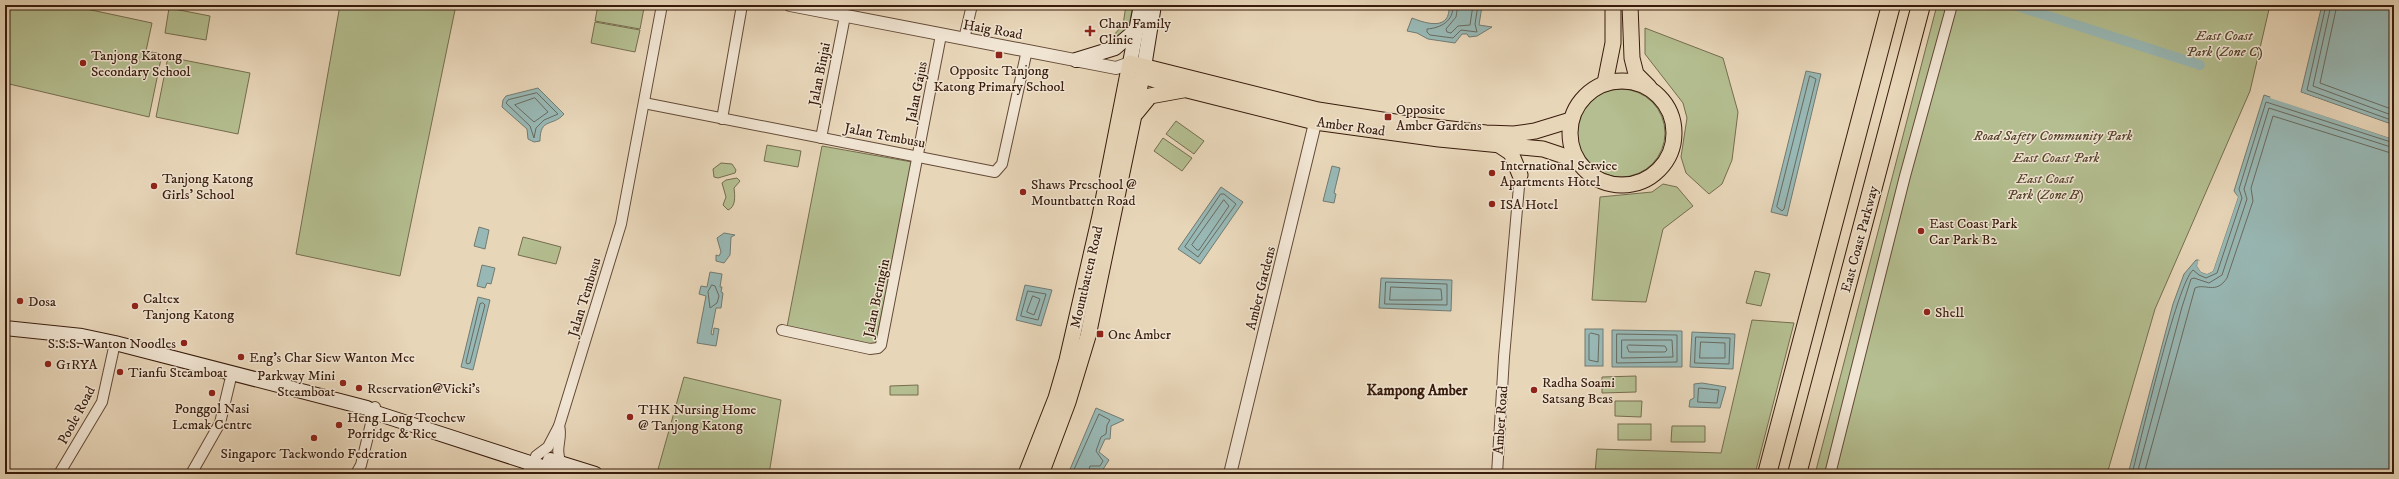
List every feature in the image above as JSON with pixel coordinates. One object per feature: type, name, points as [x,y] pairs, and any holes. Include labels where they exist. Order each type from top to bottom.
[{"type":"highway","name":"East Coast Parkway","points":[[1767,474],[1891,5]]},
{"type":"highway","name":"East Coast Parkway","points":[[1797,474],[1921,5]]},
{"type":"main road","name":"Mountbatten Road","points":[[1041,474],[1068,402],[1088,336],[1133,117],[1133,69],[1141,5]]},
{"type":"main road","name":"Mountbatten Road","points":[[1026,474],[1056,398],[1067,360],[1133,69],[1154,5]]},
{"type":"main road","points":[[1605,83],[1613,43],[1613,5]]},
{"type":"main road","points":[[1630,5],[1632,58],[1636,74],[1654,92]]},
{"type":"main road","points":[[1076,60],[1115,48],[1137,29]]},
{"type":"main road","name":"Amber Road","points":[[1133,69],[1188,90],[1439,139],[1498,144],[1552,151],[1576,160]]},
{"type":"main road","name":"Amber Road","points":[[1133,69],[1317,116],[1514,134],[1535,131],[1571,120]]},
{"type":"main road","name":"Amber Road","points":[[1622,80],[1639,83],[1654,92],[1665,103],[1672,118],[1674,133],[1672,149],[1665,163],[1654,174],[1640,182],[1625,186],[1609,185],[1595,179],[1584,171],[1576,160],[1571,147],[1569,133],[1571,120],[1582,100],[1590,91],[1605,83],[1622,80]]},
{"type":"main road","points":[[1133,117],[1150,96],[1188,90]]},
{"type":"main road","points":[[1498,144],[1511,152],[1516,161],[1520,175]]},
{"type":"main road","points":[[1520,175],[1525,162],[1537,149]]},
{"type":"main road","points":[[5,328],[76,335],[116,343],[372,409],[532,465],[595,474]]},
{"type":"street","name":"Jalan Tembusu","points":[[559,426],[621,224],[662,5]]},
{"type":"street","points":[[722,119],[742,5]]},
{"type":"street","name":"Haig Road","points":[[790,5],[1076,60],[1133,69]]},
{"type":"street","points":[[964,39],[972,5]]},
{"type":"street","points":[[1830,474],[1903,184],[1952,5]]},
{"type":"street","name":"Jalan Binjai","points":[[821,138],[845,16]]},
{"type":"street","name":"Jalan Gajus","points":[[918,156],[941,34]]},
{"type":"street","name":"Jalan Tembusu","points":[[644,103],[918,156],[992,172],[998,170],[1002,164],[1027,50]]},
{"type":"street","name":"Amber Gardens","points":[[1230,474],[1317,116]]},
{"type":"street","name":"Jalan Beringin","points":[[782,330],[870,349],[878,348],[881,345],[918,156]]},
{"type":"street","name":"Amber Road","points":[[1497,474],[1504,357],[1520,175]]},
{"type":"street","name":"Poole Road","points":[[60,474],[102,402],[116,343]]},
{"type":"street","points":[[191,474],[220,423],[232,373]]},
{"type":"street","points":[[356,474],[362,465],[372,409]]},
{"type":"street","points":[[532,465],[548,447],[559,426]]},
{"type":"street","points":[[559,426],[560,433],[557,450],[562,469]]},
{"type":"green space","points":[[5,5],[68,5],[152,23],[146,51],[162,54],[149,117],[5,83]]},
{"type":"green space","points":[[340,5],[456,5],[400,276],[296,254]]},
{"type":"green space","points":[[598,5],[630,5],[644,8],[640,29],[595,21]]},
{"type":"green space","points":[[1126,5],[1133,5],[1128,31],[1114,42],[1111,38],[1123,25]]},
{"type":"green space","name":"East Coast Park","points":[[1937,5],[2270,5],[2250,91],[2155,309],[2107,474],[1815,474]]},
{"type":"green space","points":[[169,8],[210,16],[206,40],[165,33]]},
{"type":"green space","points":[[595,22],[640,30],[635,52],[591,43]]},
{"type":"green space","points":[[1645,28],[1723,58],[1738,112],[1732,160],[1722,184],[1709,194],[1686,173],[1681,157],[1687,118],[1683,103],[1645,54]]},
{"type":"green space","points":[[168,57],[250,73],[238,134],[156,117]]},
{"type":"green space","points":[[1621,89],[1638,92],[1646,96],[1658,108],[1662,116],[1665,133],[1662,150],[1658,158],[1646,170],[1638,174],[1621,177],[1604,174],[1596,170],[1584,158],[1580,150],[1577,133],[1580,116],[1584,108],[1596,96],[1604,92]]},
{"type":"green space","points":[[1176,121],[1204,141],[1194,154],[1166,134]]},
{"type":"green space","points":[[1163,138],[1192,158],[1182,171],[1154,151]]},
{"type":"green space","points":[[767,145],[801,151],[798,167],[764,161]]},
{"type":"green space","points":[[822,146],[912,162],[875,347],[787,327]]},
{"type":"green space","points":[[721,163],[732,164],[736,170],[735,173],[718,178],[714,177],[713,169]]},
{"type":"green space","points":[[737,178],[740,181],[734,188],[734,204],[731,209],[728,210],[723,205],[726,197],[722,183],[726,180]]},
{"type":"green space","points":[[1663,184],[1677,187],[1693,206],[1663,229],[1646,302],[1592,300],[1600,197],[1652,192]]},
{"type":"green space","points":[[523,237],[561,247],[556,264],[518,255]]},
{"type":"green space","points":[[1755,271],[1770,274],[1761,306],[1746,303]]},
{"type":"green space","points":[[1752,320],[1794,323],[1755,474],[1595,474],[1597,449],[1721,453]]},
{"type":"green space","points":[[1636,376],[1636,392],[1602,393],[1602,377]]},
{"type":"green space","points":[[684,377],[781,400],[769,474],[657,473]]},
{"type":"green space","points":[[918,385],[918,395],[890,395],[890,386]]},
{"type":"green space","points":[[1615,401],[1642,401],[1641,417],[1615,416]]},
{"type":"green space","points":[[1618,424],[1651,424],[1651,440],[1618,440]]},
{"type":"green space","points":[[1672,426],[1705,426],[1705,442],[1671,442]]},
{"type":"water","points":[[1449,5],[1498,5],[1497,8],[1482,6],[1479,25],[1492,27],[1477,36],[1469,37],[1467,34],[1462,34],[1455,43],[1428,39],[1417,33],[1407,31],[1412,18],[1437,24],[1442,22],[1446,19],[1449,13]]},
{"type":"water","points":[[2322,5],[2394,5],[2394,125],[2301,92]]},
{"type":"water","points":[[1806,71],[1821,74],[1787,216],[1771,212]]},
{"type":"water","points":[[538,88],[564,114],[560,118],[545,125],[542,128],[540,141],[534,142],[528,139],[527,129],[502,107],[503,100],[506,96]]},
{"type":"water","points":[[2264,95],[2393,139],[2394,137],[2394,474],[2128,474],[2173,304],[2184,274],[2196,260],[2199,260],[2197,266],[2201,272],[2207,274],[2213,271],[2238,197],[2234,191]]},
{"type":"water","points":[[1332,166],[1340,168],[1334,193],[1336,194],[1334,203],[1323,201]]},
{"type":"water","points":[[1221,187],[1243,202],[1200,264],[1178,249]]},
{"type":"water","points":[[479,227],[489,230],[485,249],[474,246]]},
{"type":"water","points":[[724,233],[735,235],[731,237],[730,255],[724,263],[716,261],[716,255],[719,256],[721,252],[717,238]]},
{"type":"water","points":[[482,265],[495,268],[491,284],[487,283],[485,288],[477,286]]},
{"type":"water","points":[[710,272],[722,274],[720,287],[722,287],[721,292],[723,293],[721,308],[716,308],[711,334],[713,335],[714,328],[719,329],[716,346],[697,343],[706,296],[699,294],[701,286],[707,287]]},
{"type":"water","points":[[1381,278],[1452,280],[1451,311],[1379,308]]},
{"type":"water","points":[[1025,285],[1052,290],[1041,326],[1016,320]]},
{"type":"water","points":[[478,297],[490,300],[473,370],[461,367]]},
{"type":"water","points":[[1585,329],[1603,329],[1603,366],[1585,366]]},
{"type":"water","points":[[1612,330],[1682,331],[1682,367],[1612,367]]},
{"type":"water","points":[[1692,332],[1735,334],[1733,369],[1690,367]]},
{"type":"water","points":[[1702,383],[1726,387],[1720,408],[1689,407],[1690,400],[1694,398],[1694,384]]},
{"type":"water","points":[[1096,408],[1124,420],[1111,426],[1110,439],[1105,439],[1099,452],[1109,460],[1102,471],[1093,469],[1091,474],[1068,474]]},
{"type":"pier","points":[[2299,92],[2394,126],[2394,127],[2300,94]]},
{"type":"pier","points":[[2271,96],[2392,137],[2394,135],[2393,139],[2270,98]]},
{"type":"pier","points":[[2232,190],[2238,197],[2213,271],[2207,274],[2201,272],[2197,266],[2199,258],[2199,265],[2202,270],[2207,272],[2212,270],[2236,197]]},
{"type":"waterway","points":[[2014,5],[2200,65]]},
{"type":"place","name":"Chan Family Clinic","points":[[1090,31]]},
{"type":"place","name":"Opposite Tanjong Katong Primary School","points":[[999,55]]},
{"type":"place","name":"Tanjong Katong Secondary School","points":[[83,63]]},
{"type":"place","name":"Opposite Amber Gardens","points":[[1388,117]]},
{"type":"place","name":"International Service Apartments Hotel","points":[[1492,173]]},
{"type":"place","name":"Tanjong Katong Girls' School","points":[[154,186]]},
{"type":"place","name":"Shaws Preschool @ Mountbatten Road","points":[[1023,192]]},
{"type":"place","name":"ISA Hotel","points":[[1492,204]]},
{"type":"place","name":"East Coast Park Car Park B2","points":[[1921,231]]},
{"type":"place","name":"Dosa","points":[[20,301]]},
{"type":"place","name":"Caltex Tanjong Katong","points":[[135,306]]},
{"type":"place","name":"Shell","points":[[1927,312]]},
{"type":"place","name":"One Amber","points":[[1100,334]]},
{"type":"place","name":"S.S.S. Wanton Noodles","points":[[184,343]]},
{"type":"place","name":"Eng's Char Siew Wanton Mee","points":[[241,357]]},
{"type":"place","name":"G1RYA","points":[[48,364]]},
{"type":"place","name":"Tianfu Steamboat","points":[[120,372]]},
{"type":"place","name":"Parkway Mini Steamboat","points":[[343,383]]},
{"type":"place","name":"Reservation@Vicki's","points":[[359,388]]},
{"type":"place","name":"Radha Soami Satsang Beas","points":[[1534,390]]},
{"type":"place","name":"Ponggol Nasi Lemak Centre","points":[[212,393]]},
{"type":"place","name":"THK Nursing Home @ Tanjong Katong","points":[[630,417]]},
{"type":"place","name":"Heng Long Teochew Porridge & Rice","points":[[339,425]]},
{"type":"place","name":"Singapore Taekwondo Federation","points":[[314,438]]},
{"type":"district","name":"Kampong Amber","points":[[1417,390]]},
{"type":"park label","name":"East Coast Park (Zone C)","points":[[2224,44]]},
{"type":"park label","name":"Road Safety Community Park","points":[[2053,135]]},
{"type":"park label","name":"East Coast Park (Zone B)","points":[[2045,186]]}]
